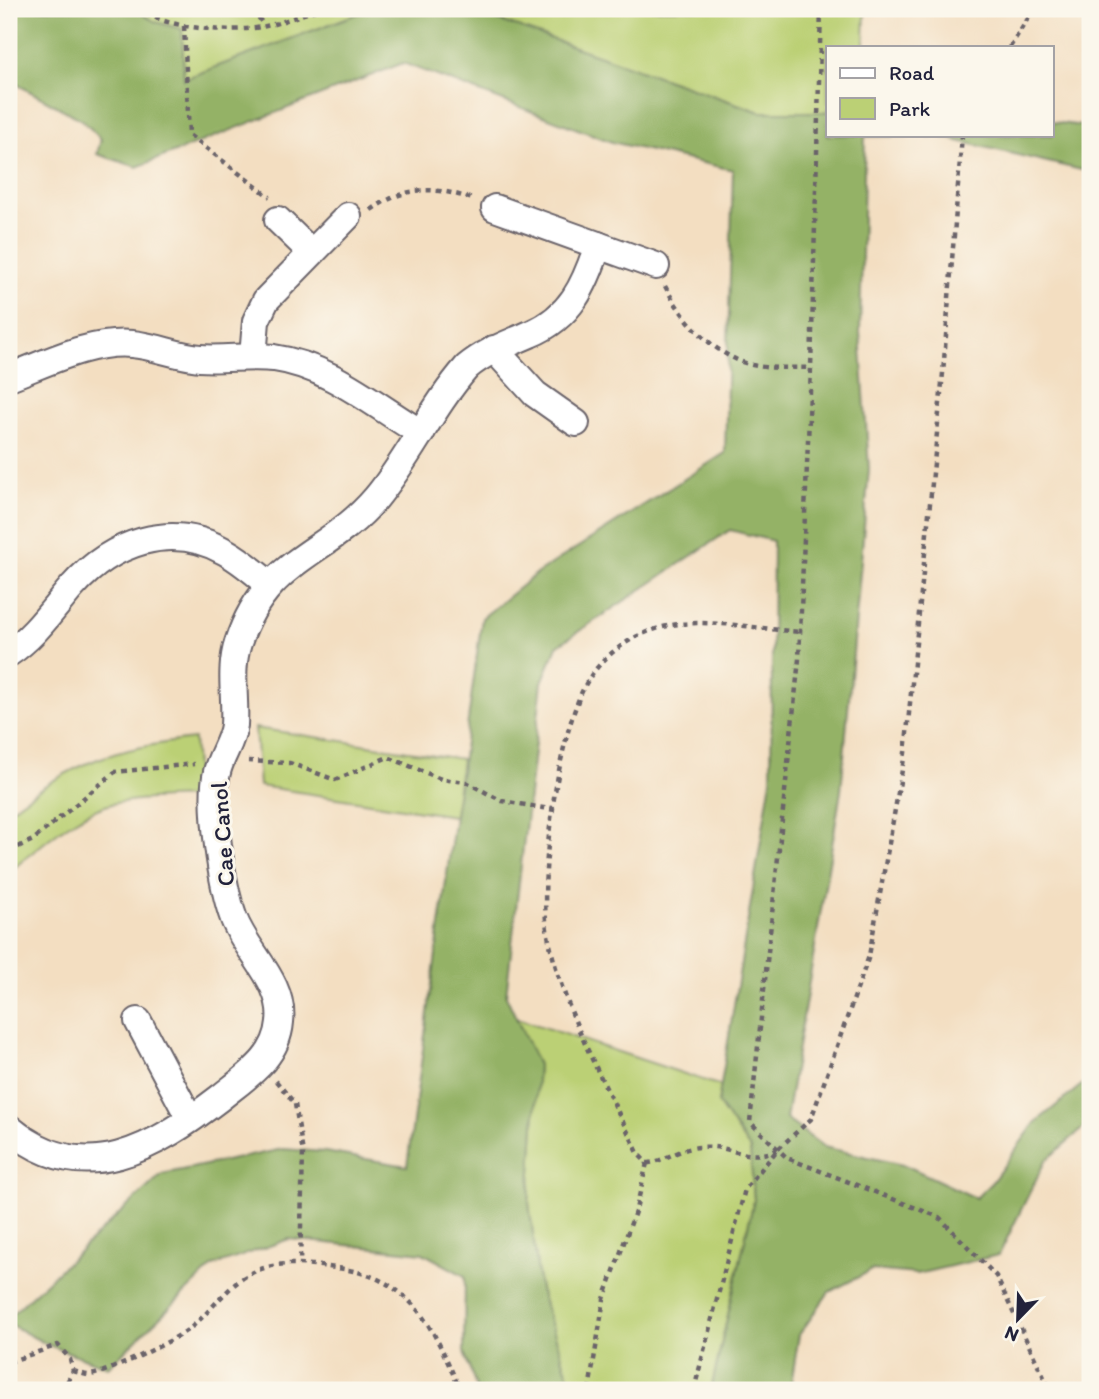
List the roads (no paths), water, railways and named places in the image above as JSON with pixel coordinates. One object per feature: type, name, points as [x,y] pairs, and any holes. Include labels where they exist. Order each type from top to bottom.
[{"type":"street","points":[[495,208],[656,265]]},
{"type":"street","points":[[253,357],[260,309],[311,252],[348,216]]},
{"type":"street","points":[[278,220],[311,252]]},
{"type":"street","name":"Cae Canol","points":[[9,1128],[33,1146],[53,1154],[100,1160],[147,1147],[190,1119],[261,1065],[271,1052],[277,1036],[280,1008],[277,992],[243,939],[225,891],[216,799],[220,761],[234,726],[233,661],[238,642],[256,603],[270,585],[375,499],[467,367],[494,349],[548,326],[565,312],[578,295],[598,245]]},
{"type":"street","points":[[9,377],[95,346],[112,343],[150,346],[197,358],[253,357],[298,363],[338,379],[421,433]]},
{"type":"street","points":[[494,349],[535,394],[576,423]]},
{"type":"street","points":[[9,653],[34,632],[92,565],[109,553],[156,538],[181,538],[225,551],[270,585]]},
{"type":"street","points":[[138,1021],[190,1119]]}]
